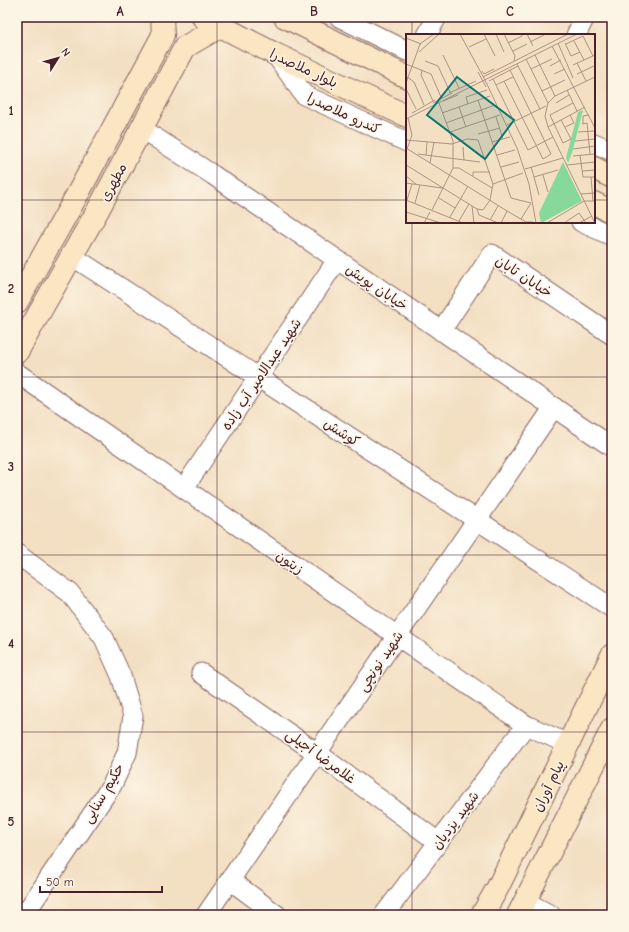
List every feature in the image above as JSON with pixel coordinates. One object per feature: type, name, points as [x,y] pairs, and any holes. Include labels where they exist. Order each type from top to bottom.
[{"type":"main road","points":[[285,17],[406,77]]},
{"type":"main road","points":[[163,26],[168,33],[177,35],[181,38],[186,47],[212,22]]},
{"type":"main road","name":"بلوار ملاصدرا","points":[[212,22],[275,54],[406,116]]},
{"type":"main road","name":"مطهری","points":[[17,302],[76,198],[163,26]]},
{"type":"main road","name":"مطهری","points":[[17,352],[98,210],[186,47]]},
{"type":"main road","points":[[595,168],[612,177]]},
{"type":"main road","points":[[595,204],[612,212]]},
{"type":"main road","name":"پیام آوران","points":[[482,915],[498,887],[612,655]]},
{"type":"main road","points":[[522,908],[612,729]]},
{"type":"street","points":[[339,17],[406,50]]},
{"type":"street","points":[[428,34],[437,17]]},
{"type":"street","points":[[577,34],[586,17]]},
{"type":"street","name":"کندرو ملاصدرا","points":[[275,54],[304,95],[406,142]]},
{"type":"street","name":"خیابان پویش","points":[[142,129],[338,260],[612,447]]},
{"type":"street","points":[[595,144],[612,152]]},
{"type":"street","points":[[583,223],[612,236]]},
{"type":"street","name":"خیابان تابان","points":[[441,331],[492,254],[612,335]]},
{"type":"street","name":"کوشش","points":[[72,256],[612,608]]},
{"type":"street","name":"شهید عبدالامیر آب زاده","points":[[184,488],[338,260]]},
{"type":"street","name":"زیتون","points":[[17,373],[526,725],[568,744]]},
{"type":"street","name":"شهید نونچی","points":[[206,915],[554,407]]},
{"type":"street","name":"حکیم سنایی","points":[[17,554],[70,593],[104,638],[121,676],[133,716],[127,754],[112,784],[24,915]]},
{"type":"street","name":"غلامرضا آجیلی","points":[[201,673],[317,753],[438,842]]},
{"type":"street","name":"شهید یزدیان","points":[[384,915],[526,725]]},
{"type":"street","points":[[230,880],[277,915]]},
{"type":"street","points":[[522,908],[551,915]]}]
